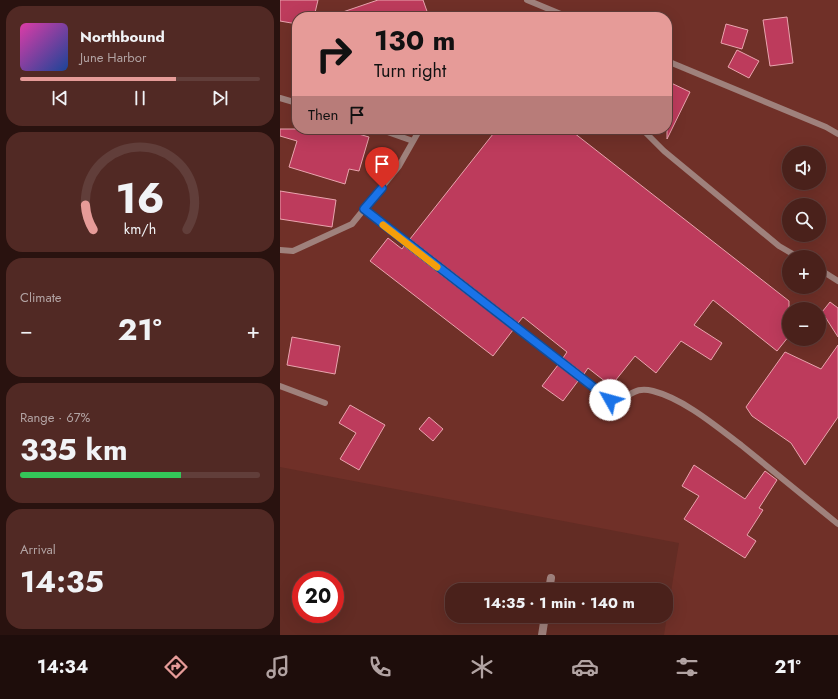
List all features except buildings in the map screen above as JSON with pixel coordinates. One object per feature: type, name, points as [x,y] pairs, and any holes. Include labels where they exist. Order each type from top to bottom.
[{"type":"street","points":[[550,583],[551,578]]},
{"type":"street","points":[[542,635],[544,623]]},
{"type":"lane","points":[[527,0],[556,12]]},
{"type":"lane","points":[[672,63],[826,127],[838,134]]},
{"type":"lane","points":[[280,98],[292,102]]},
{"type":"lane","points":[[393,134],[413,141]]},
{"type":"lane","points":[[280,250],[293,251],[352,224],[399,166],[417,134]]},
{"type":"lane","points":[[647,134],[664,151],[779,246],[786,250]]},
{"type":"lane","points":[[364,209],[610,400],[620,400],[639,389],[653,391],[680,403],[711,422],[838,524]]},
{"type":"lane","points":[[826,273],[838,280]]},
{"type":"lane","points":[[280,386],[325,403]]},
{"type":"shaded area","points":[[280,0],[838,0],[838,635],[664,635],[666,623],[673,623],[672,583],[679,543],[280,467]]},
{"type":"slow traffic","points":[[383,225],[437,267]]},
{"type":"route","points":[[382,188],[364,209],[610,400]]}]
